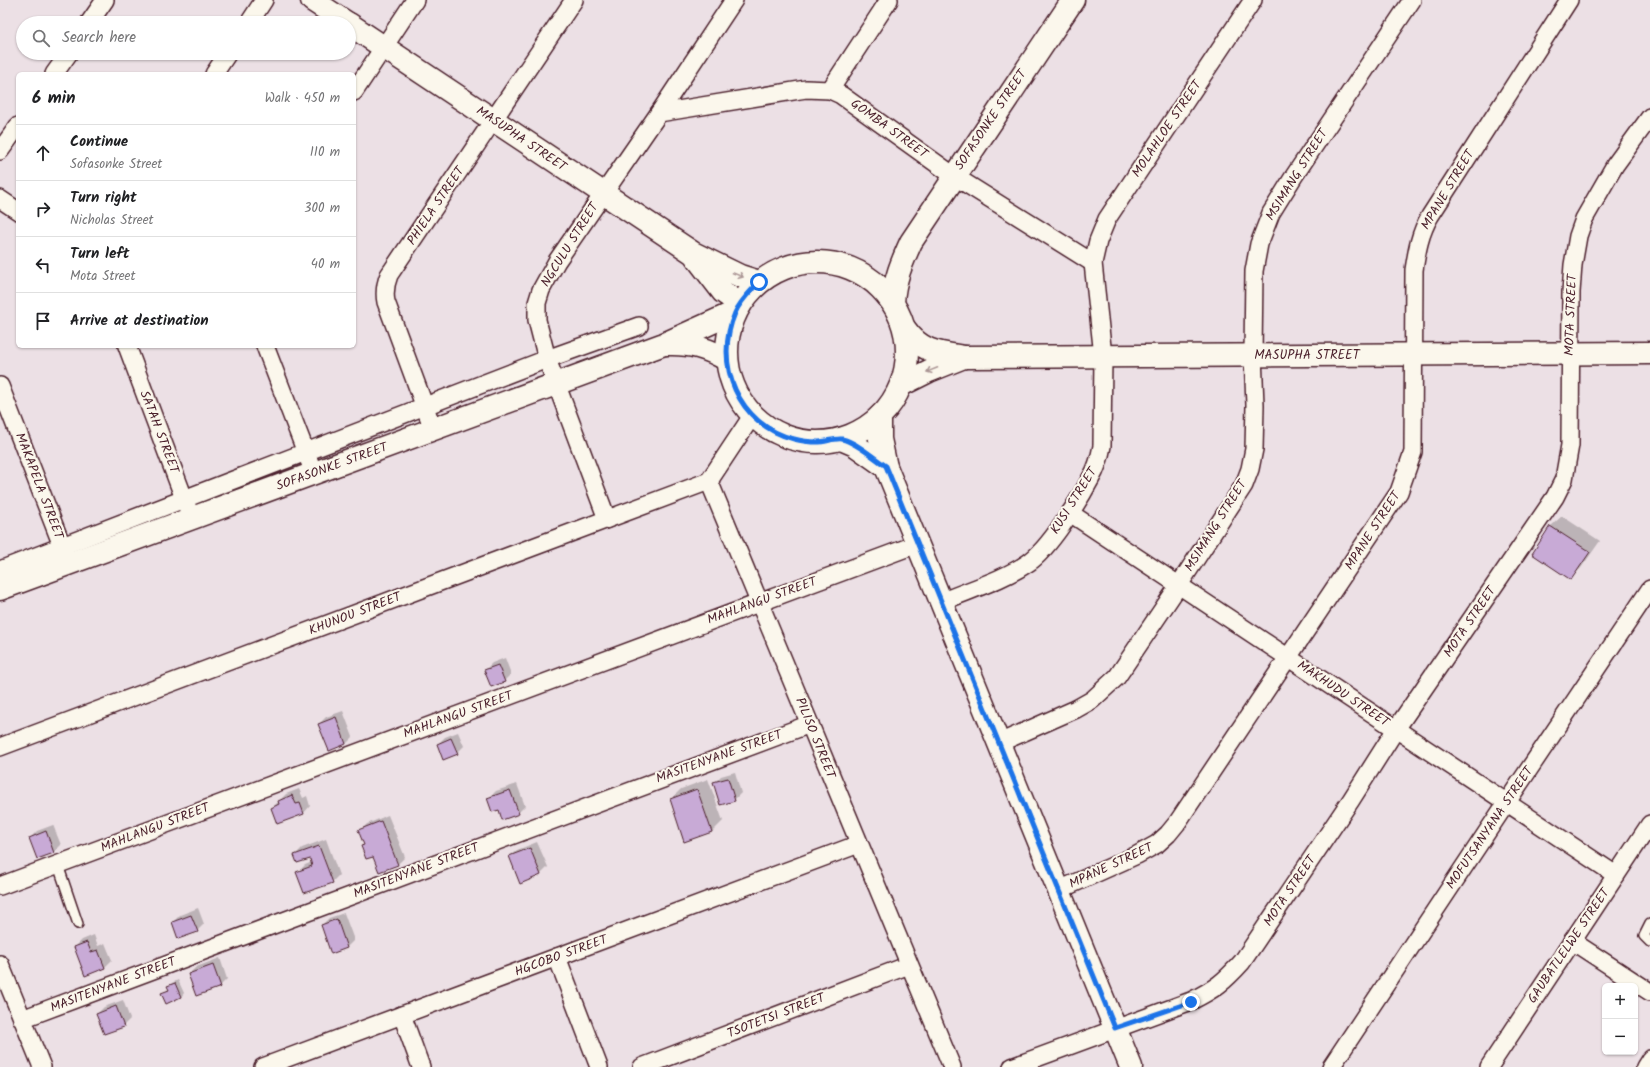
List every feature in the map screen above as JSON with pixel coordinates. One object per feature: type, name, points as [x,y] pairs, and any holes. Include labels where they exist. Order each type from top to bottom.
[{"type":"main road","name":"MASUPHA STREET","points":[[312,0],[336,16]]},
{"type":"main road","name":"SOFASONKE STREET","points":[[893,303],[895,281],[901,263],[911,242],[1072,0]]},
{"type":"main road","name":"MASUPHA STREET","points":[[356,29],[692,253],[740,276],[759,282]]},
{"type":"main road","name":"SOFASONKE STREET","points":[[868,277],[884,268],[911,242]]},
{"type":"main road","name":"MASUPHA STREET","points":[[692,253],[710,277],[738,308]]},
{"type":"main road","name":"SOFASONKE STREET","points":[[813,262],[842,265],[868,277],[882,289],[893,303],[905,329],[908,348],[907,367],[901,385],[892,402],[880,416],[862,430],[842,439],[818,442],[794,439],[771,430],[752,416],[739,398],[730,378],[727,360],[728,333],[738,308],[759,282],[784,267],[813,262]]},
{"type":"main road","name":"SOFASONKE STREET","points":[[0,589],[66,555],[192,519],[664,344],[738,308]]},
{"type":"main road","name":"MASUPHA STREET","points":[[905,329],[919,345],[927,350],[964,357],[1650,353]]},
{"type":"main road","name":"SOFASONKE STREET","points":[[664,344],[701,347],[727,360]]},
{"type":"main road","name":"MASUPHA STREET","points":[[901,385],[929,371],[964,357]]},
{"type":"main road","points":[[880,416],[880,439],[886,466],[1131,1067]]},
{"type":"main road","points":[[842,439],[855,445],[886,466]]},
{"type":"street","points":[[94,16],[106,0]]},
{"type":"street","points":[[254,16],[264,0]]},
{"type":"street","points":[[356,89],[415,0]]},
{"type":"street","name":"PHIELA STREET","points":[[433,429],[386,302],[384,291],[385,283],[574,0]]},
{"type":"street","name":"NGCULU STREET","points":[[607,519],[547,359],[537,320],[536,303],[541,290],[557,261],[659,113],[734,0]]},
{"type":"street","points":[[830,90],[889,0]]},
{"type":"street","name":"MOLAHLOE STREET","points":[[1093,263],[1098,241],[1108,219],[1253,0]]},
{"type":"street","name":"MSIMANG STREET","points":[[999,743],[1076,709],[1092,700],[1117,677],[1244,486],[1250,469],[1254,449],[1254,271],[1259,244],[1271,213],[1294,176],[1412,0]]},
{"type":"street","name":"MPANE STREET","points":[[1059,890],[1138,855],[1157,844],[1168,834],[1182,816],[1399,492],[1413,452],[1415,354],[1414,270],[1422,230],[1569,0]]},
{"type":"street","points":[[55,72],[64,60]]},
{"type":"street","points":[[215,72],[223,60]]},
{"type":"street","name":"GOMBA STREET","points":[[659,113],[806,89],[830,90],[841,95],[954,176],[1093,263]]},
{"type":"street","name":"MOTA STREET","points":[[1012,1067],[1115,1028],[1191,1002],[1212,991],[1242,962],[1351,800],[1396,729],[1550,503],[1564,479],[1570,445],[1570,354],[1573,265],[1578,236],[1584,219],[1615,165],[1650,117]]},
{"type":"street","points":[[0,151],[16,129]]},
{"type":"street","points":[[0,199],[16,210]]},
{"type":"street","name":"KUSI STREET","points":[[941,602],[1015,571],[1029,563],[1040,553],[1070,513],[1092,477],[1099,460],[1102,446],[1103,356],[1093,263]]},
{"type":"street","points":[[0,570],[66,555],[184,498],[547,359],[639,326]]},
{"type":"street","name":"SATAH STREET","points":[[128,348],[192,519]]},
{"type":"street","points":[[266,348],[314,473]]},
{"type":"street","name":"MAKAPELA STREET","points":[[0,386],[66,555]]},
{"type":"street","points":[[709,481],[752,416]]},
{"type":"street","name":"KHUNOU STREET","points":[[0,747],[709,481]]},
{"type":"street","name":"PILISO STREET","points":[[709,481],[952,1067]]},
{"type":"street","name":"MAKHUDU STREET","points":[[1070,513],[1616,875]]},
{"type":"street","name":"MAHLANGU STREET","points":[[0,886],[917,544]]},
{"type":"street","name":"MOFUTSANYANA STREET","points":[[1332,1067],[1650,589]]},
{"type":"street","name":"MASITENYANE STREET","points":[[22,1019],[810,724]]},
{"type":"street","name":"GAUBATLELWE STREET","points":[[1489,1067],[1650,824]]},
{"type":"street","name":"HGCOBO STREET","points":[[263,1067],[860,844]]},
{"type":"street","points":[[1572,941],[1650,992]]},
{"type":"street","points":[[557,957],[599,1067]]},
{"type":"street","points":[[0,964],[42,1067]]},
{"type":"street","name":"TSOTETSI STREET","points":[[642,1067],[909,965]]},
{"type":"street","points":[[402,1015],[422,1067]]},
{"type":"street","points":[[1645,1067],[1650,1059]]},
{"type":"lane","points":[[58,865],[78,924]]},
{"type":"lane","points":[[1650,924],[1644,936],[1650,942]]},
{"type":"building","points":[[1550,526],[1590,552],[1571,580],[1532,554]]},
{"type":"building","points":[[498,665],[505,682],[491,687],[484,670]]},
{"type":"building","points":[[336,717],[346,744],[329,751],[318,724]]},
{"type":"building","points":[[451,738],[458,754],[443,760],[437,744]]},
{"type":"building","points":[[728,778],[735,801],[720,805],[713,782]]},
{"type":"building","points":[[697,789],[712,832],[684,842],[670,799]]},
{"type":"building","points":[[510,790],[519,814],[502,820],[499,810],[492,812],[487,798]]},
{"type":"building","points":[[292,795],[296,804],[300,803],[304,814],[277,824],[271,808],[279,804],[278,801]]},
{"type":"building","points":[[381,821],[398,865],[379,872],[373,857],[366,859],[361,846],[364,845],[358,830]]},
{"type":"building","points":[[46,831],[54,853],[37,859],[29,838]]},
{"type":"building","points":[[319,846],[333,883],[304,893],[296,872],[312,866],[310,859],[297,863],[294,855]]},
{"type":"building","points":[[530,848],[541,875],[520,884],[509,856]]},
{"type":"building","points":[[191,915],[198,932],[178,939],[172,922]]},
{"type":"building","points":[[337,919],[347,948],[331,954],[321,925]]},
{"type":"building","points":[[87,942],[91,952],[98,950],[105,968],[85,976],[74,947]]},
{"type":"building","points":[[213,965],[221,987],[196,996],[188,974]]},
{"type":"building","points":[[175,983],[181,997],[166,1004],[161,993],[169,990],[167,986]]},
{"type":"building","points":[[116,1006],[124,1027],[104,1034],[96,1014]]},
{"type":"route","points":[[759,282],[745,297],[735,312],[728,333],[727,360],[730,378],[739,398],[752,416],[771,430],[794,439],[818,442],[842,439],[855,445],[886,466],[1115,1028],[1191,1002]]}]
